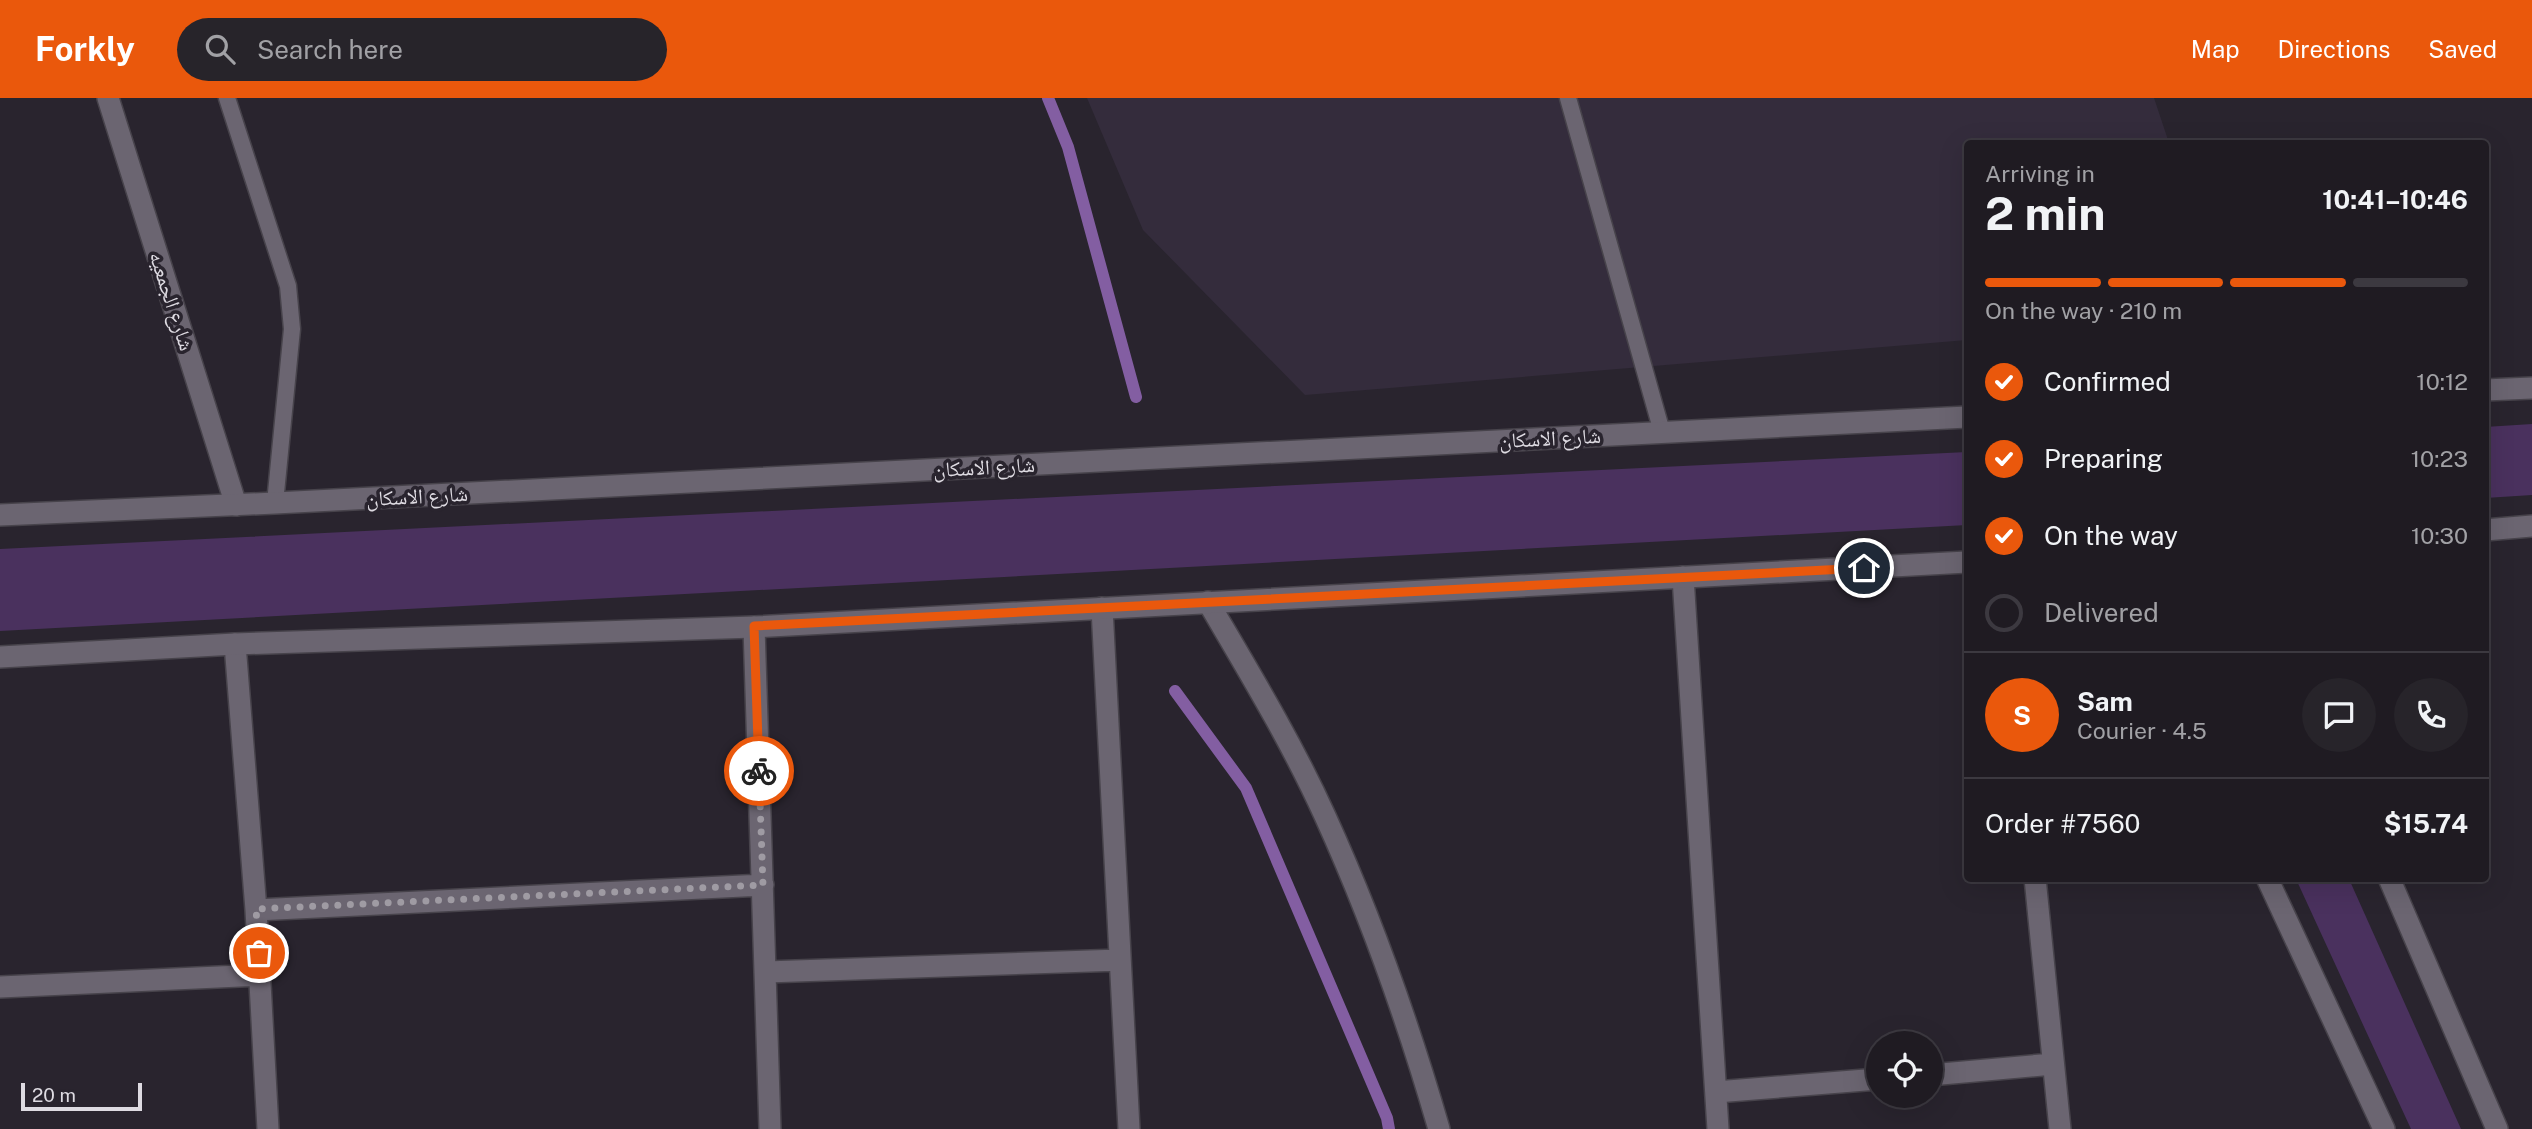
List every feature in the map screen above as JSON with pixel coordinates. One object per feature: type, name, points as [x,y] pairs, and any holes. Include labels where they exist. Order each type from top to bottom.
[{"type":"street","name":"شارع الجمعيه","points":[[108,98],[236,505]]},
{"type":"street","points":[[2489,390],[2532,388]]},
{"type":"street","name":"شارع الاسكان","points":[[0,515],[1964,417]]},
{"type":"street","points":[[2489,530],[2532,526]]},
{"type":"street","points":[[0,657],[235,644],[754,626],[1964,562]]},
{"type":"street","points":[[1683,577],[1718,1129]]},
{"type":"street","points":[[1208,602],[1270,706],[1324,814],[1372,925],[1413,1039],[1439,1129]]},
{"type":"street","points":[[1102,608],[1129,1129]]},
{"type":"street","points":[[754,626],[771,1129]]},
{"type":"street","points":[[235,644],[256,909],[268,1129]]},
{"type":"street","points":[[2035,882],[2060,1129]]},
{"type":"street","points":[[2269,882],[2384,1129]]},
{"type":"street","points":[[2391,882],[2497,1129]]},
{"type":"street","points":[[256,909],[763,885]]},
{"type":"street","points":[[766,972],[1120,960]]},
{"type":"street","points":[[0,987],[260,975]]},
{"type":"street","points":[[1943,1073],[2053,1065]]},
{"type":"street","points":[[1716,1092],[1866,1080]]},
{"type":"lane","points":[[227,98],[288,286],[292,329],[275,503]]},
{"type":"lane","points":[[1568,98],[1662,432]]},
{"type":"shaded area","points":[[1087,98],[2154,98],[2168,140],[1964,140],[1964,340],[1305,395],[1143,230]]},
{"type":"shaded area","points":[[2532,424],[2532,495],[2489,498],[2489,427]]},
{"type":"shaded area","points":[[1964,452],[1964,525],[0,631],[0,549]]},
{"type":"shaded area","points":[[2297,882],[2350,882],[2461,1129],[2411,1129]]},
{"type":"waterway","points":[[1048,98],[1068,147],[1136,397]]},
{"type":"waterway","points":[[1175,691],[1246,788],[1387,1118],[1389,1129]]},
{"type":"way so far","points":[[259,953],[256,909],[763,885],[759,771]]},
{"type":"route","points":[[759,771],[754,626],[1864,568]]}]
